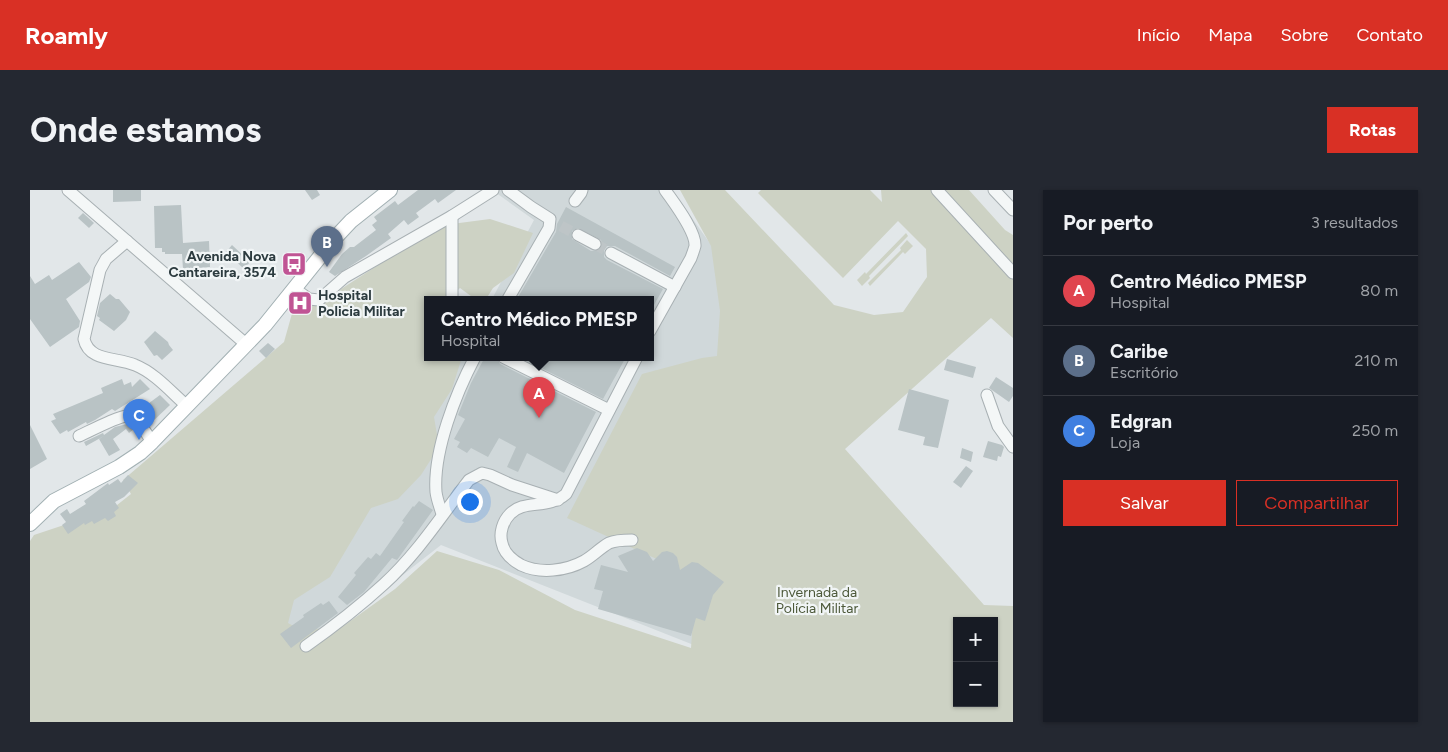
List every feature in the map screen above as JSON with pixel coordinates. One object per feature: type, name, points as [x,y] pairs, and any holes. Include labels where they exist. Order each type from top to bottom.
[{"type":"main road","points":[[30,524],[54,501],[120,466],[152,442],[247,344],[351,221],[390,190]]},
{"type":"street","points":[[68,190],[247,344]]},
{"type":"street","points":[[295,289],[309,299],[319,300],[344,277],[452,216],[492,190]]},
{"type":"street","points":[[508,190],[561,226]]},
{"type":"street","points":[[575,201],[582,190]]},
{"type":"street","points":[[654,324],[691,258],[695,246],[694,237],[665,190]]},
{"type":"street","points":[[937,190],[1013,273]]},
{"type":"street","points":[[994,190],[1013,210]]},
{"type":"street","points":[[452,216],[453,296]]},
{"type":"street","points":[[510,296],[549,228],[550,219]]},
{"type":"street","points":[[578,236],[594,244]]},
{"type":"street","points":[[127,241],[106,259],[100,270],[84,339],[86,347],[92,353],[104,358],[124,361],[146,370],[187,406]]},
{"type":"street","points":[[612,253],[675,287]]},
{"type":"street","points":[[442,514],[436,492],[441,449],[454,405],[473,361]]},
{"type":"street","points":[[511,361],[609,410]]},
{"type":"street","points":[[632,540],[609,543],[584,561],[567,569],[542,571],[528,569],[517,563],[506,554],[501,542],[502,526],[510,514],[522,506],[558,500],[566,494],[635,361]]},
{"type":"street","points":[[987,395],[998,426],[1013,447]]},
{"type":"street","points":[[79,436],[120,417],[128,416],[145,431],[152,442]]},
{"type":"street","points":[[306,646],[334,626],[385,583],[422,543],[469,480],[482,473],[558,500]]},
{"type":"shaded area","points":[[492,190],[672,190],[719,256],[722,388],[734,561],[719,655],[441,545],[290,663],[236,596],[457,361],[654,361],[654,296],[494,296],[534,220]]},
{"type":"green space","name":"Invernada da Polícia Militar","points":[[680,190],[725,190],[834,305],[874,315],[903,312],[927,277],[926,249],[898,221],[843,278],[758,193],[761,190],[870,190],[882,202],[881,190],[969,190],[1005,230],[1013,235],[1013,338],[991,318],[845,449],[984,605],[1013,606],[1013,722],[30,722],[30,541],[34,535],[112,509],[131,494],[123,480],[284,342],[293,310],[318,304],[406,247],[444,225],[490,219],[533,233],[514,273],[493,288],[488,296],[471,296],[460,288],[451,296],[424,296],[424,361],[461,361],[452,389],[434,417],[437,435],[435,453],[421,475],[398,499],[371,508],[330,577],[294,600],[288,623],[301,630],[342,627],[395,589],[437,551],[499,570],[575,610],[691,648],[696,577],[567,518],[642,374],[702,358],[717,356],[720,311],[711,246]]},
{"type":"green space","points":[[906,233],[908,236],[869,276],[870,278],[862,286],[857,280],[865,272],[866,274]]},
{"type":"green space","points":[[907,240],[913,246],[905,254],[903,252],[870,286],[868,283],[901,250],[900,248]]},
{"type":"building","points":[[113,190],[141,190],[141,201],[113,202]]},
{"type":"building","points":[[305,190],[317,190],[320,195],[312,200]]},
{"type":"building","points":[[418,190],[456,190],[438,203],[435,199],[416,213],[419,217],[408,225],[404,220],[388,234],[391,238],[366,256],[335,276],[329,272],[342,254],[376,230],[372,225],[377,221],[374,217],[395,201],[398,205]]},
{"type":"building","points":[[181,205],[183,243],[209,241],[210,267],[183,269],[182,254],[165,254],[165,252],[162,252],[162,248],[155,248],[154,206]]},
{"type":"building","points":[[566,207],[675,267],[670,276],[615,246],[607,246],[604,250],[604,257],[607,260],[663,289],[654,305],[654,296],[519,296],[556,232],[557,224]],"holes":[[[578,228],[601,240],[602,244],[599,250],[591,251],[572,239],[572,231]]]},
{"type":"building","points":[[83,213],[94,223],[89,228],[78,218]]},
{"type":"building","points":[[232,245],[250,262],[244,269],[226,252]]},
{"type":"building","points":[[79,262],[91,277],[89,282],[66,299],[80,321],[79,327],[50,347],[30,319],[30,276],[35,284],[49,275],[52,280]]},
{"type":"building","points":[[110,294],[119,299],[130,312],[126,320],[114,331],[99,320],[100,318],[97,316],[100,303]]},
{"type":"building","points":[[155,331],[168,342],[173,350],[162,360],[157,355],[154,356],[144,342]]},
{"type":"building","points":[[268,343],[275,349],[266,358],[259,351]]},
{"type":"building","points":[[947,359],[976,367],[973,378],[944,370]]},
{"type":"building","points":[[483,361],[498,361],[500,364],[596,412],[564,473],[527,453],[518,472],[507,467],[516,447],[499,438],[488,457],[471,448],[467,453],[457,447],[460,442],[454,439],[465,419],[458,415],[471,383]]},
{"type":"building","points":[[527,361],[624,361],[603,399]]},
{"type":"building","points":[[996,377],[1013,388],[1013,396],[1009,402],[989,388]]},
{"type":"building","points":[[122,379],[124,385],[131,382],[132,387],[140,379],[150,389],[115,411],[112,409],[87,424],[86,422],[68,432],[67,430],[60,434],[51,421],[56,419],[53,414],[103,393],[101,388]]},
{"type":"building","points":[[909,389],[949,400],[938,448],[923,445],[925,437],[898,430]]},
{"type":"building","points":[[160,395],[170,405],[150,424],[137,412]]},
{"type":"building","points":[[127,424],[134,429],[129,433],[126,429],[113,439],[120,450],[109,456],[99,439],[104,436],[86,446],[84,442],[103,433],[104,435],[115,427]]},
{"type":"building","points":[[30,425],[47,459],[30,469]]},
{"type":"building","points":[[988,441],[1004,447],[1001,457],[998,456],[997,461],[983,457]]},
{"type":"building","points":[[962,448],[973,452],[971,462],[960,458]]},
{"type":"building","points":[[966,466],[973,471],[961,488],[953,482]]},
{"type":"building","points":[[128,475],[138,483],[124,497],[115,502],[119,508],[114,512],[116,516],[108,521],[105,518],[94,524],[92,521],[85,525],[84,523],[68,534],[62,525],[66,522],[60,514],[67,509],[70,514],[86,504],[84,501],[108,483],[109,485],[118,479],[121,483]]},
{"type":"building","points":[[419,501],[433,510],[397,560],[392,558],[364,592],[347,605],[338,597],[356,575],[354,573],[368,557],[371,559],[376,553],[380,556],[404,522],[402,521]]},
{"type":"building","points":[[637,548],[647,552],[653,561],[662,552],[673,553],[677,557],[680,570],[692,562],[698,563],[724,582],[713,595],[705,621],[696,618],[691,636],[598,609],[603,591],[594,589],[601,565],[628,572],[618,556]]},
{"type":"building","points":[[329,601],[338,613],[291,648],[280,634],[304,617],[303,615],[321,603],[323,605]]},
{"type":"tunnel","points":[[561,226],[578,235]]},
{"type":"tunnel","points":[[595,244],[611,253]]},
{"type":"place","name":"Avenida Nova Cantareira, 3574","points":[[294,264]]},
{"type":"place","name":"Caribe","points":[[327,267]]},
{"type":"place","name":"Hospital Policia Militar","points":[[300,303]]},
{"type":"place","name":"Centro Médico PMESP","points":[[539,418]]},
{"type":"place","name":"Edgran","points":[[139,440]]}]
